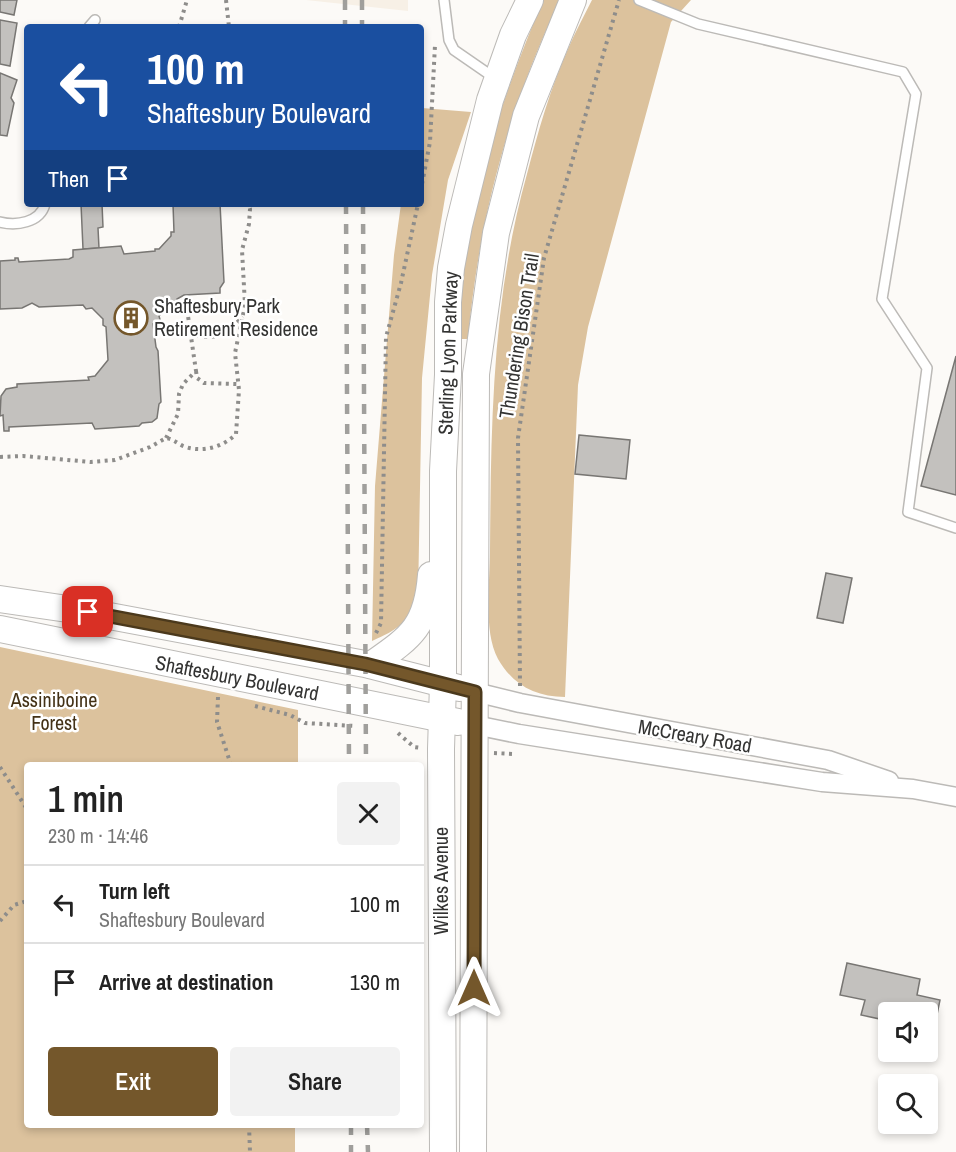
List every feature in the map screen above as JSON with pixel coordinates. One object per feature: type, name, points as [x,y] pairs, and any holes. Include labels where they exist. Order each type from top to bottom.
[{"type":"main road","name":"Sterling Lyon Parkway","points":[[442,719],[443,471],[451,268],[459,225],[490,100],[513,35],[530,0]]},
{"type":"main road","name":"Sterling Lyon Parkway","points":[[475,692],[476,374],[496,233],[526,116],[573,0]]},
{"type":"main road","points":[[362,664],[411,636],[422,619],[429,596],[434,523],[443,471]]},
{"type":"main road","name":"Shaftesbury Boulevard","points":[[0,599],[88,612],[362,664],[475,692]]},
{"type":"main road","name":"Shaftesbury Boulevard","points":[[0,629],[475,724]]},
{"type":"main road","name":"Wilkes Avenue","points":[[473,1152],[475,692]]},
{"type":"main road","name":"Wilkes Avenue","points":[[442,719],[443,1152]]},
{"type":"street","name":"McCreary Road","points":[[475,692],[520,704],[828,760],[913,789]]},
{"type":"street","name":"McCreary Road","points":[[475,724],[519,734],[822,782],[913,789],[956,797]]},
{"type":"lane","points":[[444,0],[449,40],[454,50],[497,81]]},
{"type":"lane","points":[[639,0],[698,24],[903,72],[916,94],[882,299],[927,368],[908,512],[956,528]]},
{"type":"lane","points":[[0,222],[15,223],[31,220],[44,207]]},
{"type":"path","points":[[180,24],[187,0]]},
{"type":"path","points":[[226,0],[229,24]]},
{"type":"path","name":"Thundering Bison Trail","points":[[520,686],[518,438],[544,258],[619,0]]},
{"type":"path","points":[[424,174],[430,142],[435,39]]},
{"type":"path","points":[[166,438],[194,449],[204,450],[230,440],[236,434],[238,419],[235,353],[246,305],[243,250],[249,224],[249,207]]},
{"type":"path","points":[[362,664],[368,646],[381,623],[386,337],[401,283],[417,207]]},
{"type":"path","points":[[188,316],[197,378],[204,383],[237,384]]},
{"type":"path","points":[[189,331],[200,337],[220,335],[244,316]]},
{"type":"path","points":[[0,457],[23,456],[91,462],[115,460],[150,447],[166,438],[178,414],[179,394],[183,384],[196,371]]},
{"type":"path","points":[[228,699],[218,697],[217,722],[230,762]]},
{"type":"path","points":[[350,726],[352,701]]},
{"type":"path","points":[[249,705],[290,715],[305,723],[358,726]]},
{"type":"path","points":[[387,731],[398,733],[414,747]]},
{"type":"path","points":[[0,767],[24,804]]},
{"type":"path","points":[[0,921],[14,905],[24,903]]},
{"type":"path","points":[[249,1128],[250,1152]]},
{"type":"shaded area","points":[[306,0],[408,0],[408,11]]},
{"type":"green space","points":[[543,0],[560,0],[525,82],[499,165],[480,251],[468,339],[462,339],[462,296],[473,209],[511,81]]},
{"type":"green space","points":[[592,0],[691,0],[671,22],[588,327],[578,385],[565,697],[544,695],[526,688],[504,668],[493,648],[488,606],[491,456],[500,314],[515,221],[550,95],[571,43]]},
{"type":"green space","points":[[424,108],[471,112],[448,180],[432,275],[422,378],[418,598],[400,625],[372,641],[375,486],[394,255],[401,207],[424,207]]},
{"type":"green space","name":"Assiniboine Forest","points":[[0,647],[298,710],[298,762],[24,762],[24,1128],[295,1128],[295,1152],[0,1152]]},
{"type":"building","points":[[0,0],[17,0],[14,15],[0,12]]},
{"type":"building","points":[[0,20],[17,23],[10,66],[0,64]]},
{"type":"building","points":[[0,73],[17,80],[11,98],[14,103],[7,136],[0,135]]},
{"type":"building","points":[[81,207],[102,207],[103,227],[98,228],[99,248],[83,249]]},
{"type":"building","name":"Shaftesbury Park Retirement Residence","points":[[173,207],[220,207],[224,282],[220,293],[184,295],[177,299],[177,303],[172,304],[159,316],[161,323],[153,324],[158,351],[161,402],[157,418],[139,426],[95,429],[92,423],[9,427],[9,431],[4,431],[3,415],[0,416],[1,396],[6,389],[17,387],[17,384],[89,380],[88,377],[95,376],[108,360],[106,327],[103,325],[103,319],[92,308],[86,309],[83,305],[39,307],[32,303],[22,308],[0,309],[0,261],[15,260],[15,258],[18,258],[19,262],[69,259],[73,257],[73,250],[121,246],[124,254],[155,251],[171,236],[171,232],[174,232]]},
{"type":"building","points":[[956,356],[956,495],[921,486]]},
{"type":"building","points":[[579,435],[630,440],[626,479],[575,474]]},
{"type":"building","points":[[826,573],[852,578],[843,623],[817,618]]},
{"type":"building","points":[[847,963],[920,979],[917,995],[940,1000],[938,1010],[938,1002],[878,1002],[878,1019],[861,1015],[865,1000],[840,995]]},
{"type":"railway","points":[[345,0],[345,24]]},
{"type":"railway","points":[[362,0],[362,24]]},
{"type":"railway","points":[[346,207],[349,762]]},
{"type":"railway","points":[[363,207],[366,762]]},
{"type":"railway","points":[[351,1128],[351,1152]]},
{"type":"railway","points":[[367,1128],[368,1152]]},
{"type":"place","name":"Shaftesbury Park Retirement Residence","points":[[131,318]]},
{"type":"route","points":[[88,612],[365,664],[475,692],[474,988]]}]
